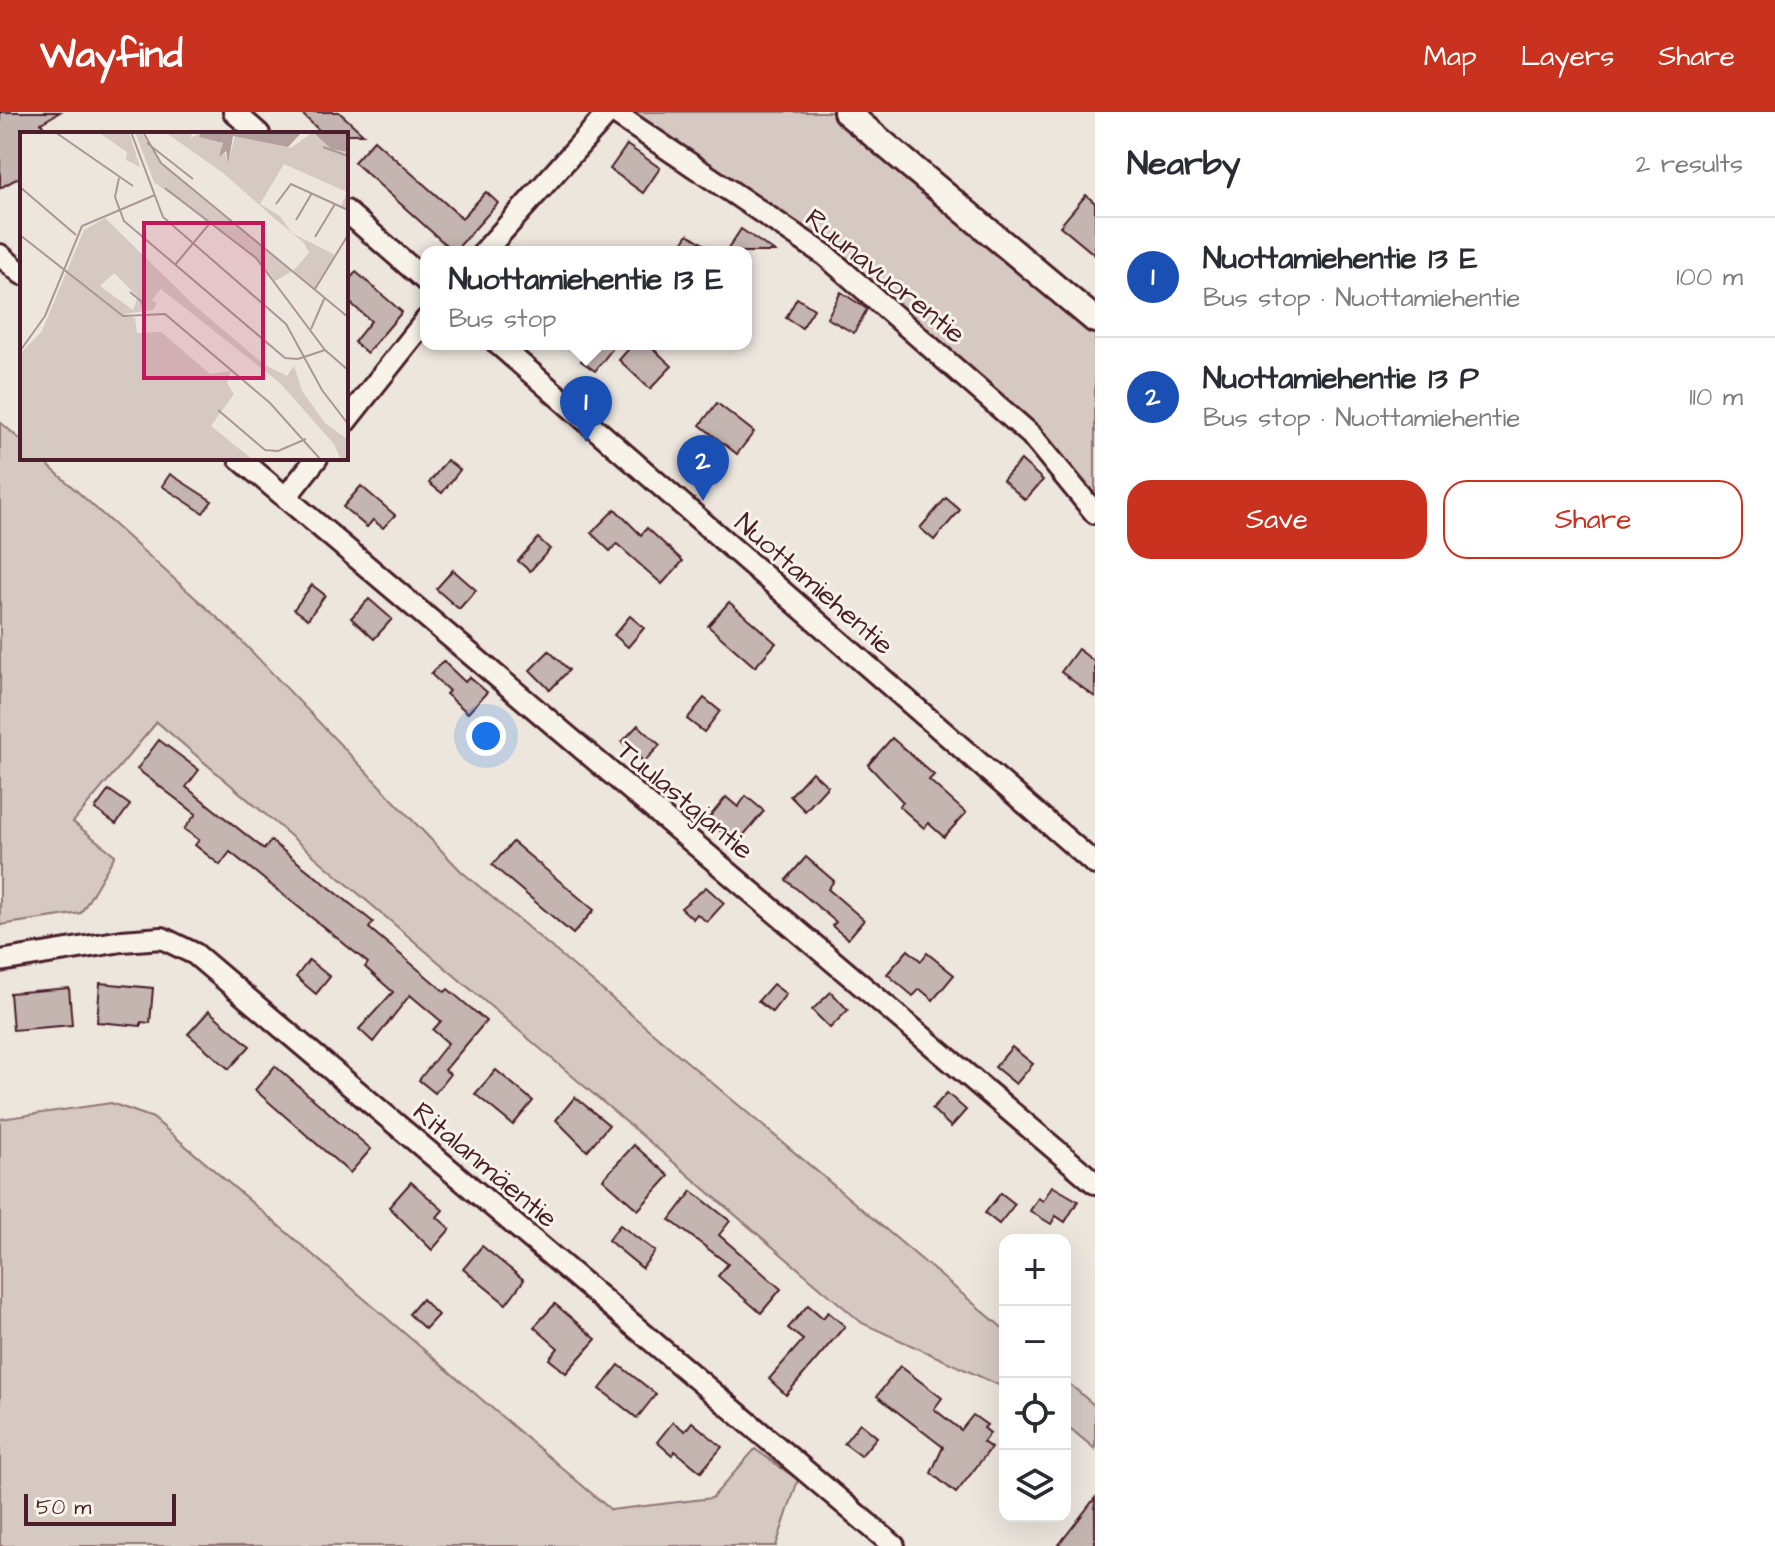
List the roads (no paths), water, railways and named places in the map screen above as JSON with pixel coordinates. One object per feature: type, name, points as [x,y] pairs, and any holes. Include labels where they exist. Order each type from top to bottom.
[{"type":"street","points":[[234,112],[257,132]]},
{"type":"street","points":[[489,246],[611,112]]},
{"type":"street","name":"Ruunavuorentie","points":[[611,112],[825,255],[1031,435],[1095,513]]},
{"type":"street","points":[[846,112],[1095,320]]},
{"type":"street","points":[[348,213],[420,276]]},
{"type":"street","points":[[0,255],[20,272]]},
{"type":"street","points":[[348,418],[420,328]]},
{"type":"street","name":"Nuottamiehentie","points":[[505,350],[1095,864]]},
{"type":"street","name":"Tuulastajantie","points":[[241,460],[1095,1183]]},
{"type":"street","points":[[286,497],[315,460]]},
{"type":"street","name":"Ritalanmäentie","points":[[0,961],[122,941],[162,938],[195,954],[894,1546]]},
{"type":"place","name":"Nuottamiehentie 13 E","points":[[586,442]]},
{"type":"place","name":"Nuottamiehentie 13 P","points":[[703,501]]}]
